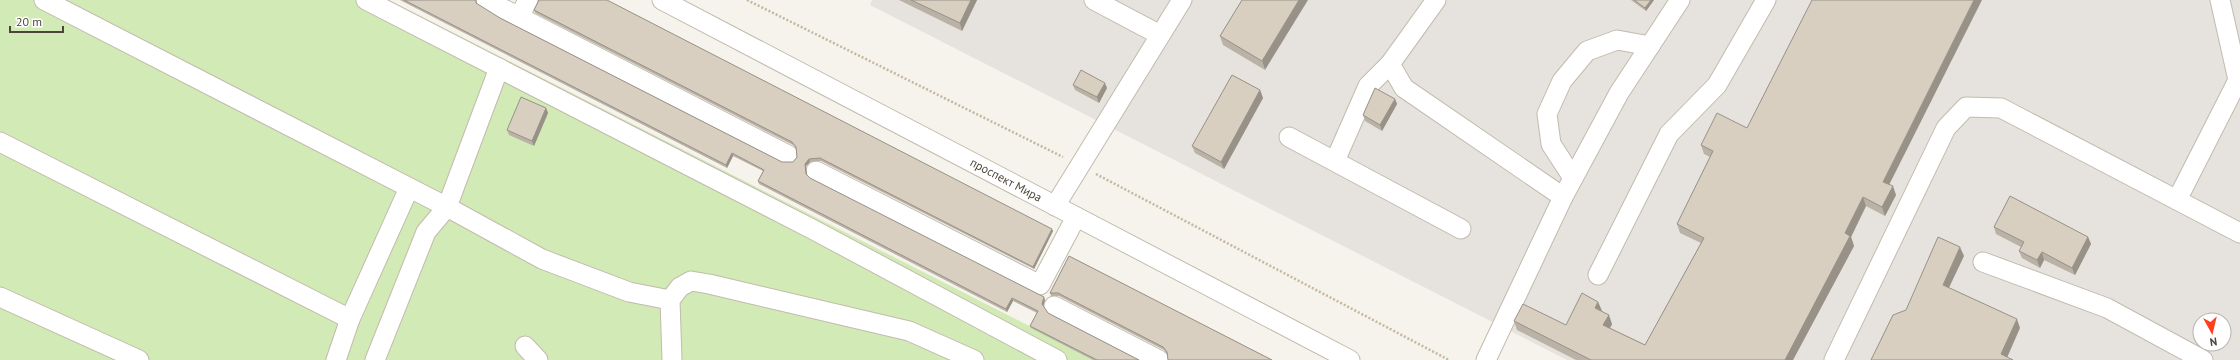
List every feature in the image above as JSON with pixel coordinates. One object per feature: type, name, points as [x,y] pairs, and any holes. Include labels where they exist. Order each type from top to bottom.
[{"type":"street","points":[[44,0],[447,207],[542,259],[629,292],[670,300]]},
{"type":"street","points":[[366,0],[812,229],[1057,360]]},
{"type":"street","points":[[486,0],[788,155]]},
{"type":"street","points":[[519,17],[528,0]]},
{"type":"street","name":"проспект Мира","points":[[662,0],[1076,217],[1331,356],[1350,360]]},
{"type":"street","points":[[1094,0],[1160,35]]},
{"type":"street","points":[[1055,206],[1182,0]]},
{"type":"street","points":[[1334,161],[1368,86],[1390,64],[1436,0]]},
{"type":"street","points":[[1486,360],[1573,178],[1619,93],[1680,0]]},
{"type":"street","points":[[1598,275],[1669,134],[1717,85],[1766,0]]},
{"type":"street","points":[[2177,200],[2238,80],[2220,0]]},
{"type":"street","points":[[1573,178],[1551,144],[1547,114],[1562,80],[1587,51],[1617,40],[1650,46]]},
{"type":"street","points":[[1390,64],[1404,88],[1563,197]]},
{"type":"street","points":[[375,360],[426,232],[447,207],[499,68]]},
{"type":"street","points":[[1834,360],[1946,128],[1966,107],[2002,108],[2240,233]]},
{"type":"street","points":[[1290,137],[1461,229]]},
{"type":"street","points":[[0,142],[350,319]]},
{"type":"street","points":[[816,170],[1040,285],[1076,217]]},
{"type":"street","points":[[336,360],[350,319],[409,188]]},
{"type":"street","points":[[1983,262],[2107,308],[2203,360]]},
{"type":"street","points":[[672,360],[670,300],[680,287],[691,282],[709,284],[910,331],[974,360]]},
{"type":"street","points":[[0,297],[139,360]]},
{"type":"street","points":[[1054,306],[1159,360]]},
{"type":"street","points":[[525,346],[538,360]]},
{"type":"path","points":[[747,0],[1080,165],[1450,360]]},
{"type":"shaded area","points":[[872,0],[2240,0],[2240,360],[1567,360],[870,5]]},
{"type":"green space","points":[[0,0],[389,0],[1096,360],[0,360]]},
{"type":"building","points":[[404,0],[476,0],[476,3],[500,18],[782,162],[793,162],[797,157],[796,147],[792,142],[534,10],[539,0],[607,0],[1052,229],[1033,267],[820,158],[809,159],[805,164],[806,174],[810,178],[1044,297],[1042,304],[1048,313],[1139,360],[1097,360],[1030,326],[1038,311],[1012,298],[1006,309],[758,181],[764,170],[732,153],[726,165]]},
{"type":"building","points":[[911,0],[971,0],[960,23]]},
{"type":"building","points":[[1242,0],[1299,0],[1262,61],[1220,36]]},
{"type":"building","points":[[1634,0],[1651,0],[1645,8]]},
{"type":"building","points":[[1812,0],[1974,0],[1883,182],[1893,186],[1882,207],[1863,197],[1845,233],[1850,236],[1785,360],[1591,360],[1514,321],[1523,304],[1566,325],[1582,293],[1598,302],[1595,308],[1609,315],[1603,325],[1645,345],[1704,238],[1677,224],[1713,151],[1701,145],[1717,113],[1747,128]]},
{"type":"building","points":[[1081,70],[1105,83],[1097,97],[1073,85]]},
{"type":"building","points":[[1232,75],[1260,90],[1221,162],[1192,146]]},
{"type":"building","points":[[1375,88],[1395,99],[1380,125],[1363,115]]},
{"type":"building","points":[[521,97],[546,108],[532,141],[507,130]]},
{"type":"building","points":[[2010,196],[2088,237],[2072,268],[2042,252],[2037,260],[2019,251],[2024,242],[1994,227]]},
{"type":"building","points":[[1938,237],[1960,247],[1943,285],[2017,319],[2001,354],[2013,360],[1871,360],[1893,315],[1906,310]]},
{"type":"building","points":[[1069,256],[1272,360],[1168,360],[1167,352],[1163,347],[1058,293],[1050,293]]}]
